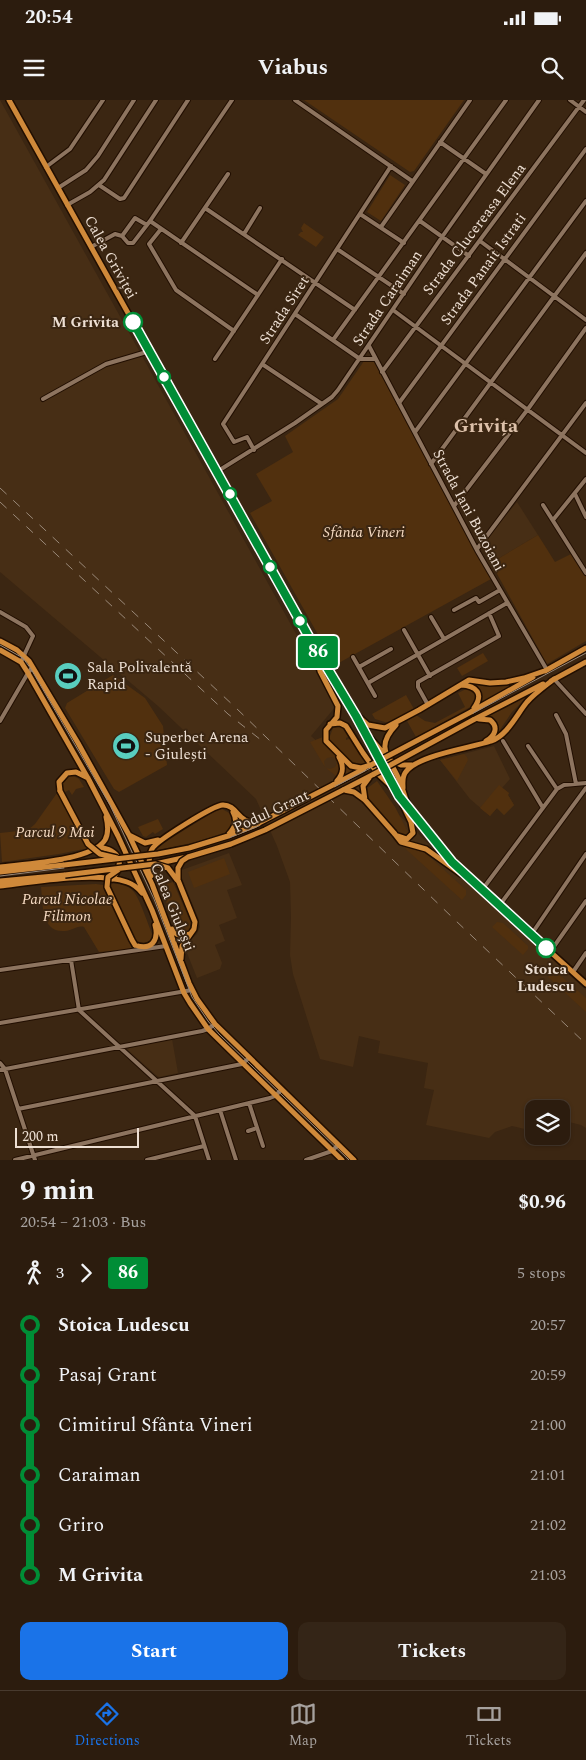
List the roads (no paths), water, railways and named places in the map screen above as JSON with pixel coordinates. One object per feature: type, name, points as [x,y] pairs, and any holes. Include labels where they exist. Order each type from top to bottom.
[{"type":"main road","name":"Calea Griviței","points":[[9,100],[398,793],[439,847],[472,881],[586,984]]},
{"type":"main road","name":"Calea Giulești","points":[[0,640],[24,655],[78,743],[128,835],[152,884],[192,990],[215,1024],[354,1160]]},
{"type":"main road","points":[[314,646],[320,672],[338,706],[337,717],[326,730],[326,741],[354,767],[361,768],[371,765]]},
{"type":"main road","points":[[351,708],[368,725],[375,728],[385,728],[469,680],[497,683],[515,681],[547,670],[586,648]]},
{"type":"main road","name":"Calea Giulești","points":[[0,650],[20,662],[28,673],[89,780],[151,907],[184,993],[208,1029],[342,1160]]},
{"type":"main road","points":[[364,730],[386,755],[398,764],[405,766],[417,764],[441,754],[491,741],[500,736],[528,701],[554,680],[586,662]]},
{"type":"main road","name":"Podul Grant","points":[[0,872],[123,860],[189,848],[228,836],[259,824],[547,670]]},
{"type":"main road","name":"Podul Grant","points":[[0,882],[155,864],[188,857],[257,834],[374,774],[473,720],[554,680]]},
{"type":"main road","points":[[461,685],[473,687],[478,693],[477,704],[471,712]]},
{"type":"main road","points":[[473,720],[487,718],[495,725],[496,729],[493,736],[482,744]]},
{"type":"main road","points":[[400,721],[386,738],[384,747],[386,755],[403,788],[408,808]]},
{"type":"main road","points":[[330,724],[340,723],[346,726],[378,774],[398,793],[411,822],[413,833],[410,838],[406,839],[394,834]]},
{"type":"main road","points":[[333,785],[340,777],[343,769],[338,754]]},
{"type":"main road","points":[[403,788],[405,773],[417,764]]},
{"type":"main road","points":[[89,780],[78,773],[67,773],[59,782],[60,791],[91,847],[100,854],[123,860]]},
{"type":"main road","points":[[365,800],[363,786],[366,780],[374,774]]},
{"type":"main road","points":[[343,790],[354,792],[365,800],[401,842],[428,851],[472,881]]},
{"type":"main road","points":[[152,884],[149,866],[151,851],[154,846],[163,838],[216,806],[224,805],[231,808],[245,822],[259,824]]},
{"type":"main road","points":[[228,836],[236,821],[231,808]]},
{"type":"main road","points":[[0,867],[69,858],[98,847],[104,842],[107,834],[105,812]]},
{"type":"main road","points":[[128,835],[144,843],[163,838]]},
{"type":"main road","points":[[98,847],[113,851],[119,859],[119,870],[112,879]]},
{"type":"main road","points":[[178,880],[178,868],[182,861],[188,857]]},
{"type":"main road","points":[[155,864],[168,868],[178,880],[194,919],[195,926],[182,946],[181,962]]},
{"type":"main road","points":[[0,886],[67,879],[112,879],[132,884],[140,891],[151,907],[157,934],[155,940],[146,946],[135,944],[132,940],[107,887],[107,880],[111,874],[126,868]]},
{"type":"main road","points":[[163,911],[175,933],[180,936],[191,934]]},
{"type":"street","points":[[46,167],[70,149],[103,100]]},
{"type":"street","points":[[58,188],[86,170],[98,156],[134,100]]},
{"type":"street","points":[[67,204],[99,185],[156,100]]},
{"type":"street","points":[[99,185],[120,199],[124,198],[188,100]]},
{"type":"street","points":[[91,247],[113,235],[122,236],[128,243],[132,243],[150,221],[232,100]]},
{"type":"street","points":[[295,100],[412,181]]},
{"type":"street","points":[[381,228],[470,100]]},
{"type":"street","points":[[333,340],[506,100]]},
{"type":"street","name":"Strada Caraiman","points":[[218,471],[254,450],[332,397],[539,100]]},
{"type":"street","points":[[570,100],[586,112]]},
{"type":"street","name":"Strada Clucereasa Elena","points":[[382,372],[584,100]]},
{"type":"street","points":[[440,142],[486,174]]},
{"type":"street","name":"Strada Panait Istrati","points":[[399,403],[586,149]]},
{"type":"street","name":"Strada Siret","points":[[254,450],[247,437],[234,442],[223,424],[391,166]]},
{"type":"street","points":[[182,243],[228,174]]},
{"type":"street","points":[[415,432],[586,201]]},
{"type":"street","points":[[205,208],[355,310]]},
{"type":"street","points":[[244,234],[260,208]]},
{"type":"street","points":[[360,214],[404,243]]},
{"type":"street","points":[[122,236],[135,218],[146,226]]},
{"type":"street","points":[[150,221],[258,295]]},
{"type":"street","points":[[420,221],[469,256]]},
{"type":"street","points":[[161,229],[149,244],[176,290],[234,331]]},
{"type":"street","points":[[480,242],[586,320]]},
{"type":"street","points":[[337,249],[404,294]]},
{"type":"street","points":[[432,464],[586,253]]},
{"type":"street","points":[[215,359],[282,259]]},
{"type":"street","points":[[394,310],[586,452]]},
{"type":"street","points":[[295,314],[360,359],[375,359]]},
{"type":"street","points":[[454,506],[528,409],[586,328]]},
{"type":"street","name":"Strada Iani Buzoiani","points":[[369,346],[477,549],[547,670]]},
{"type":"street","points":[[43,399],[106,364],[150,351]]},
{"type":"street","points":[[262,364],[322,404]]},
{"type":"street","points":[[477,549],[586,403]]},
{"type":"street","points":[[553,520],[586,479]]},
{"type":"street","points":[[575,494],[586,517]]},
{"type":"street","points":[[543,505],[586,573]]},
{"type":"street","points":[[454,610],[476,598],[479,602],[500,590]]},
{"type":"street","points":[[368,683],[507,603]]},
{"type":"street","points":[[0,612],[26,627],[33,636],[20,662]]},
{"type":"street","points":[[428,705],[417,685],[499,636],[489,613]]},
{"type":"street","points":[[431,617],[444,639]]},
{"type":"street","points":[[404,630],[430,676]]},
{"type":"street","points":[[359,667],[391,649]]},
{"type":"street","points":[[353,656],[374,696]]},
{"type":"street","points":[[0,721],[28,673],[34,670]]},
{"type":"street","points":[[554,680],[586,714]]},
{"type":"street","points":[[556,715],[566,734],[576,784]]},
{"type":"street","points":[[502,741],[543,808]]},
{"type":"street","points":[[528,746],[557,789]]},
{"type":"street","points":[[482,890],[557,789],[564,785],[586,783]]},
{"type":"street","points":[[500,906],[586,788]]},
{"type":"street","points":[[531,934],[586,854]]},
{"type":"street","points":[[550,952],[586,901]]},
{"type":"street","points":[[0,970],[166,946]]},
{"type":"street","points":[[573,972],[586,953]]},
{"type":"street","points":[[71,960],[79,1010],[195,1116],[209,1160]]},
{"type":"street","points":[[0,1023],[184,993],[192,990]]},
{"type":"street","points":[[2,1069],[208,1029],[215,1024]]},
{"type":"street","points":[[18,1110],[242,1064],[248,1058]]},
{"type":"street","points":[[0,1063],[35,1158]]},
{"type":"street","points":[[15,1160],[35,1158],[249,1103],[275,1096],[281,1090]]},
{"type":"street","points":[[249,1103],[262,1146]]},
{"type":"street","points":[[220,1110],[236,1160]]},
{"type":"street","points":[[248,1131],[257,1128]]},
{"type":"street","points":[[306,1160],[332,1151],[338,1145]]},
{"type":"street","points":[[147,1160],[204,1146]]},
{"type":"tram line","points":[[0,645],[23,658],[31,669],[110,805],[154,899],[192,997],[208,1021],[219,1034],[349,1160]]},
{"type":"tram line","points":[[0,876],[160,856],[191,850],[229,838],[261,825],[586,653]]},
{"type":"railway","points":[[0,488],[235,707],[586,1044]]},
{"type":"railway","points":[[0,502],[228,714],[261,740]]},
{"type":"place","name":"M Grivita","points":[[133,322]]},
{"type":"place","name":"Sala Polivalentă Rapid","points":[[68,676]]},
{"type":"place","name":"Superbet Arena - Giulești","points":[[126,746]]},
{"type":"place","name":"Stoica Ludescu","points":[[546,948]]},
{"type":"district","name":"Grivița","points":[[486,425]]},
{"type":"park label","name":"Sfânta Vineri","points":[[364,532]]},
{"type":"park label","name":"Parcul 9 Mai","points":[[55,832]]},
{"type":"park label","name":"Parcul Nicolae Filimon","points":[[67,908]]}]
